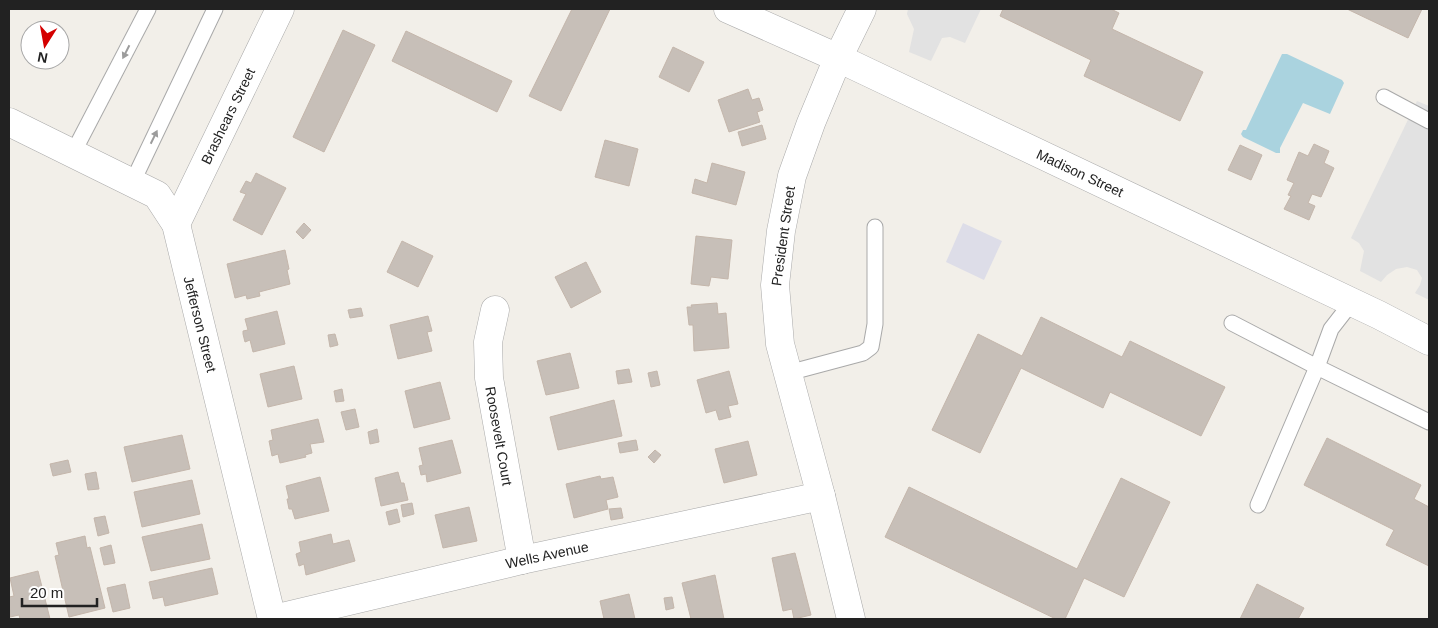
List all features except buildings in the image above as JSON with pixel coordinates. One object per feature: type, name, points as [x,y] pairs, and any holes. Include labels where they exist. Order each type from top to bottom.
[{"type":"street","name":"Brashears Street","points":[[176,224],[280,9]]},
{"type":"street","name":"Madison Street","points":[[728,9],[838,58],[1352,302],[1429,341]]},
{"type":"street","name":"President Street","points":[[850,619],[821,496],[780,344],[775,285],[781,231],[792,176],[811,123],[838,58],[862,9]]},
{"type":"street","name":"Jefferson Street","points":[[9,122],[158,194],[176,224],[272,619]]},
{"type":"street","name":"Roosevelt Court","points":[[495,310],[488,342],[489,378],[522,560]]},
{"type":"street","name":"Wells Avenue","points":[[272,619],[522,560],[821,496]]},
{"type":"lane","points":[[73,153],[148,9]]},
{"type":"lane","points":[[133,181],[215,9]]},
{"type":"lane","points":[[1384,97],[1429,121]]},
{"type":"lane","points":[[788,373],[863,353],[871,347],[875,324],[875,227]]},
{"type":"lane","points":[[1258,505],[1317,367],[1331,329],[1352,302]]},
{"type":"lane","points":[[1232,323],[1429,422]]},
{"type":"shaded area","points":[[908,9],[981,9],[965,43],[950,37],[942,38],[931,61],[909,52],[914,29],[907,14]]},
{"type":"shaded area","points":[[1417,101],[1429,106],[1429,300],[1415,293],[1422,278],[1417,270],[1407,267],[1396,269],[1381,282],[1360,271],[1364,251],[1359,243],[1351,238]]},
{"type":"shaded area","points":[[963,223],[1002,241],[984,280],[946,262]]},
{"type":"water","points":[[1282,54],[1287,54],[1342,80],[1344,83],[1330,114],[1303,103],[1280,148],[1280,153],[1276,153],[1243,137],[1241,134],[1243,130],[1246,130]]}]
